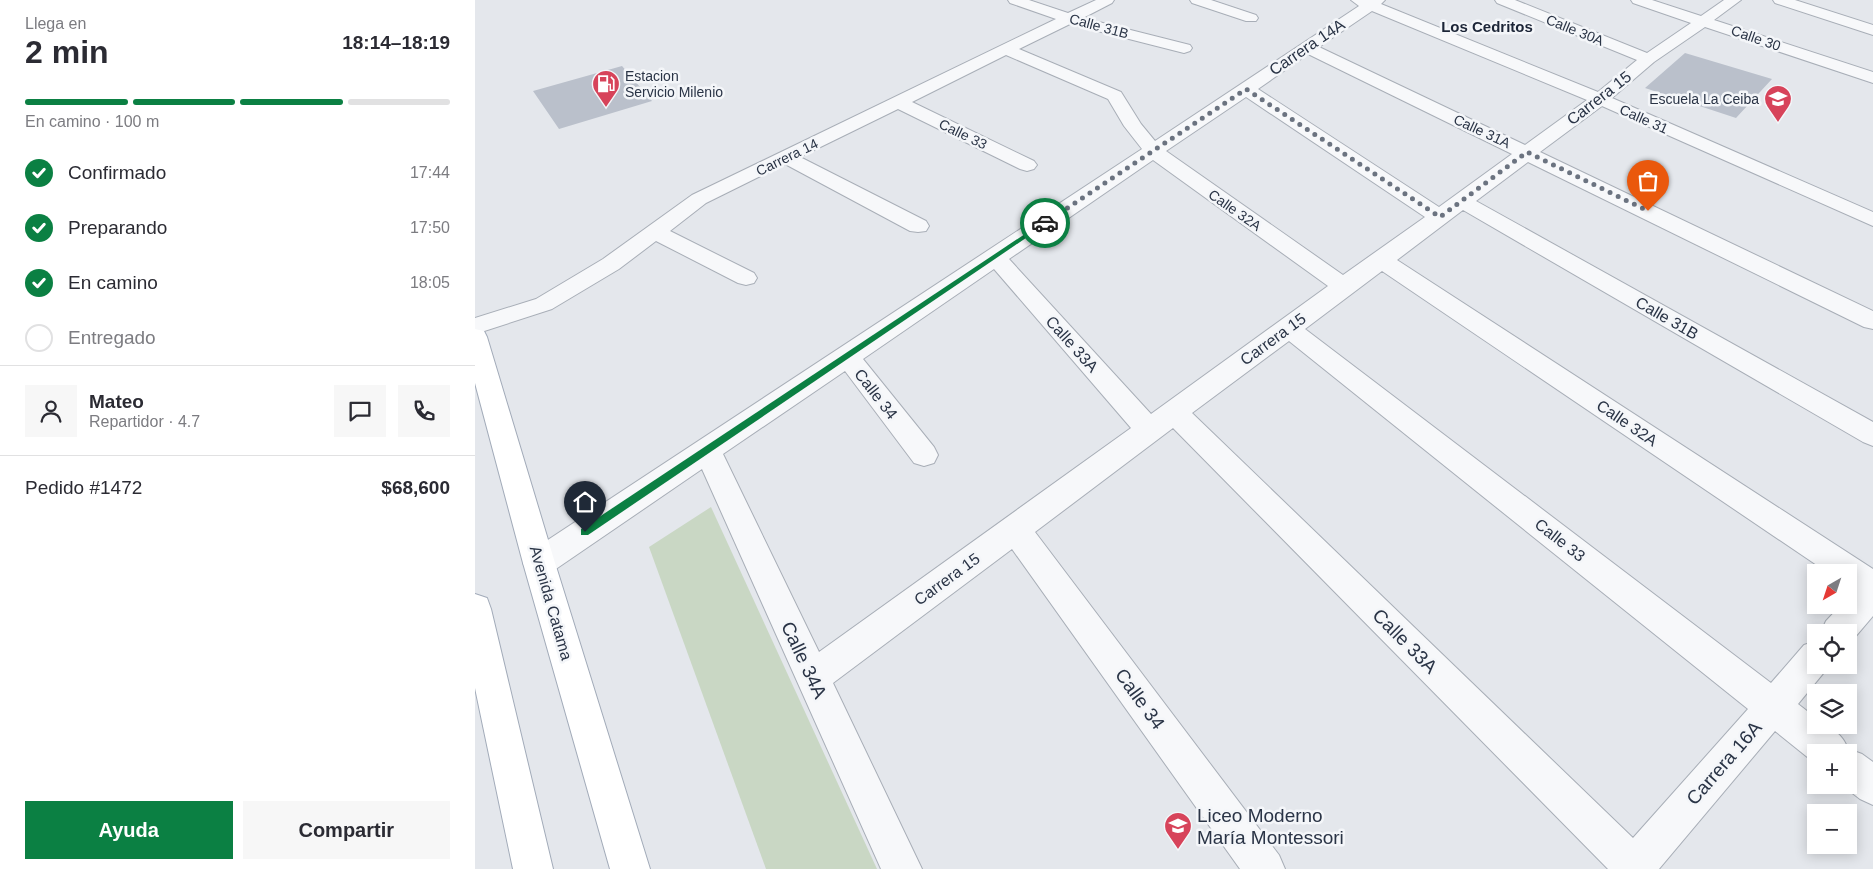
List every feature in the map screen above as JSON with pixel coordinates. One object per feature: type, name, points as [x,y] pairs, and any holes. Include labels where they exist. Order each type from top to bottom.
[{"type":"main road","name":"Avenida Catama","points":[[475,337],[539,563],[630,869]]},
{"type":"main road","points":[[475,609],[533,869]]},
{"type":"street","name":"Calle 31B","points":[[1015,0],[1070,19],[1184,48]]},
{"type":"street","name":"Carrera 14","points":[[475,326],[544,304],[611,264],[699,199],[1107,0]]},
{"type":"street","points":[[1197,0],[1251,18]]},
{"type":"street","name":"Calle 30A","points":[[1502,0],[1648,59]]},
{"type":"street","name":"Calle 30","points":[[1638,0],[1873,78]]},
{"type":"street","name":"Carrera 15","points":[[812,678],[1600,99],[1648,59],[1734,0]]},
{"type":"street","points":[[1780,0],[1873,30]]},
{"type":"street","name":"Carrera 14A","points":[[539,563],[1246,89],[1369,2]]},
{"type":"street","name":"Calle 31","points":[[1369,2],[1600,99],[1873,220]]},
{"type":"street","name":"Calle 31A","points":[[1306,47],[1527,152],[1873,321]]},
{"type":"street","name":"Calle 32A","points":[[1007,50],[1115,96],[1133,126],[1153,151],[1345,287]]},
{"type":"street","points":[[1246,89],[1440,217]]},
{"type":"street","name":"Calle 33","points":[[898,102],[1027,166]]},
{"type":"street","points":[[786,158],[918,226]]},
{"type":"street","name":"Calle 31B","points":[[1461,201],[1873,435]]},
{"type":"street","points":[[655,232],[746,278]]},
{"type":"street","name":"Calle 33A","points":[[995,257],[1161,421],[1635,868]]},
{"type":"street","name":"Calle 32A","points":[[1381,260],[1873,586]]},
{"type":"street","name":"Calle 33","points":[[1288,328],[1821,744]]},
{"type":"street","name":"Calle 34","points":[[847,356],[924,455]]},
{"type":"street","name":"Calle 34A","points":[[707,450],[902,869]]},
{"type":"street","name":"Calle 34","points":[[1015,528],[1265,869]]},
{"type":"street","points":[[1845,624],[1873,592]]},
{"type":"street","name":"Carrera 16A","points":[[1635,868],[1807,667]]},
{"type":"street","points":[[1857,773],[1873,786]]},
{"type":"green space","points":[[711,507],[877,869],[766,869],[649,547]]},
{"type":"building","points":[[1685,53],[1772,79],[1736,118],[1645,88]]},
{"type":"building","points":[[622,66],[652,101],[559,129],[533,91]]},
{"type":"way so far","points":[[1045,223],[1246,89],[1440,217],[1527,152],[1648,211]]},
{"type":"place","name":"Estacion Servicio Milenio","points":[[606,108]]},
{"type":"place","name":"Escuela La Ceiba","points":[[1778,123]]},
{"type":"place","name":"Liceo Moderno María Montessori","points":[[1178,850]]},
{"type":"district","name":"Los Cedritos","points":[[1487,26]]},
{"type":"route","points":[[585,532],[1045,223]]}]
